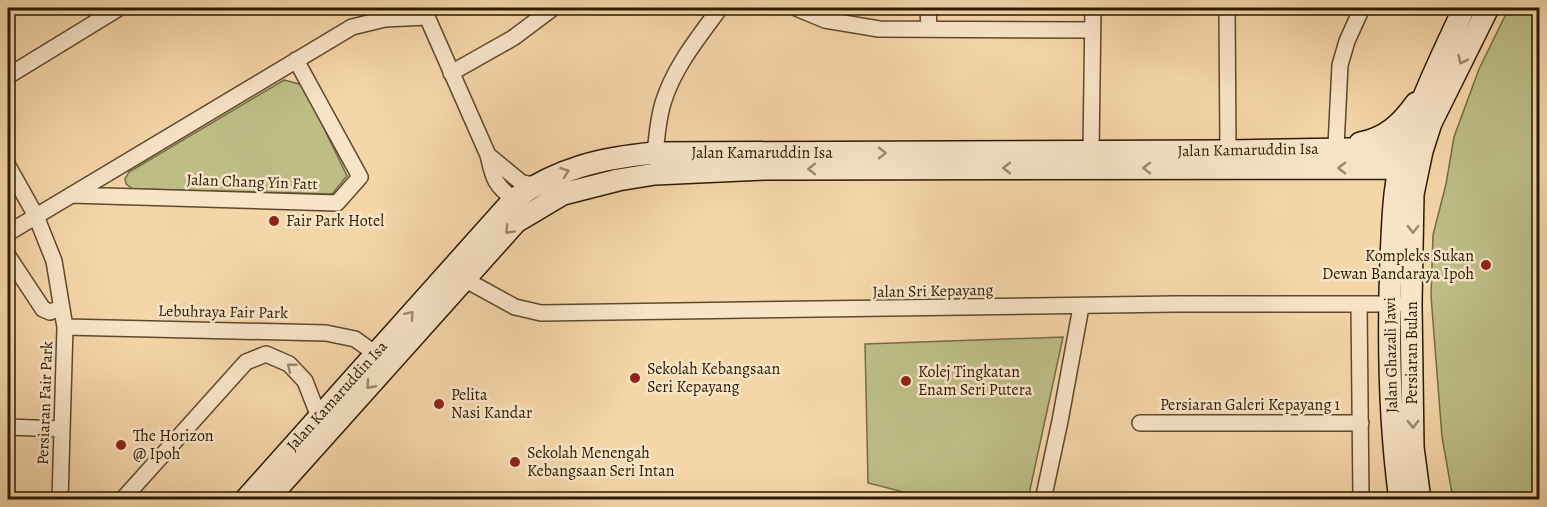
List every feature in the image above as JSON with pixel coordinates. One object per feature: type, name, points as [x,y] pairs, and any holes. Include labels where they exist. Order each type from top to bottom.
[{"type":"main road","name":"Jalan Ghazali Jawi","points":[[1411,159],[1435,71],[1464,8]]},
{"type":"main road","name":"Jalan Ghazali Jawi","points":[[1400,500],[1392,444],[1389,304],[1394,192],[1488,8]]},
{"type":"main road","points":[[1313,150],[1369,141],[1384,136],[1408,114],[1435,71]]},
{"type":"main road","name":"Jalan Kamaruddin Isa","points":[[267,500],[457,273],[514,199],[535,185],[568,170],[617,157],[655,153],[1313,150],[1411,159]]},
{"type":"main road","points":[[618,180],[646,164],[655,153]]},
{"type":"main road","name":"Jalan Kamaruddin Isa","points":[[245,500],[376,354],[457,273],[516,222],[563,194],[618,180],[655,174],[766,169],[1411,159]]},
{"type":"main road","name":"Persiaran Bulan","points":[[1411,159],[1413,447],[1420,500]]},
{"type":"main road","points":[[514,199],[528,201],[551,191],[563,194]]},
{"type":"street","points":[[8,76],[119,8]]},
{"type":"street","points":[[451,73],[513,38],[553,8]]},
{"type":"street","points":[[655,153],[659,120],[670,84],[681,61],[720,8]]},
{"type":"street","points":[[796,8],[825,20],[879,29],[1092,30]]},
{"type":"street","points":[[928,8],[929,29]]},
{"type":"street","points":[[1091,151],[1093,8]]},
{"type":"street","points":[[1227,8],[1228,151]]},
{"type":"street","points":[[1335,146],[1340,65],[1347,41],[1362,8]]},
{"type":"street","points":[[8,233],[352,27],[425,12],[488,155],[500,189],[514,199]]},
{"type":"street","name":"Jalan Chang Yin Fatt","points":[[71,195],[337,203],[360,177],[296,60]]},
{"type":"street","points":[[488,155],[522,183],[535,185]]},
{"type":"street","name":"Persiaran Fair Park","points":[[8,166],[36,216],[54,261],[65,327],[60,500]]},
{"type":"street","points":[[8,256],[43,309],[50,312],[62,308]]},
{"type":"street","name":"Jalan Sri Kepayang","points":[[457,273],[515,307],[541,313],[1411,304]]},
{"type":"street","points":[[1359,304],[1361,500]]},
{"type":"street","points":[[1042,500],[1060,421],[1081,307]]},
{"type":"street","name":"Lebuhraya Fair Park","points":[[65,327],[326,333],[355,339],[376,354]]},
{"type":"street","points":[[122,500],[246,362],[266,354],[289,364],[305,381],[319,417]]},
{"type":"street","name":"Persiaran Galeri Kepayang 1","points":[[1140,423],[1361,423]]},
{"type":"street","points":[[8,427],[62,429]]},
{"type":"green space","name":"Kompleks Sukan Dewan Bandaraya Ipoh","points":[[1509,8],[1539,8],[1539,499],[1453,499],[1442,437],[1431,296],[1433,235],[1446,184],[1454,137],[1479,69]]},
{"type":"green space","points":[[284,80],[303,85],[347,176],[332,194],[133,189],[126,184],[125,179],[129,172]]},
{"type":"green space","points":[[1063,337],[1028,499],[931,499],[868,483],[865,344]]},
{"type":"place","name":"Fair Park Hotel","points":[[274,221]]},
{"type":"place","name":"Kompleks Sukan Dewan Bandaraya Ipoh","points":[[1486,265]]},
{"type":"place","name":"Sekolah Kebangsaan Seri Kepayang","points":[[635,378]]},
{"type":"place","name":"Kolej Tingkatan Enam Seri Putera","points":[[906,381]]},
{"type":"place","name":"Pelita Nasi Kandar","points":[[439,404]]},
{"type":"place","name":"The Horizon @ Ipoh","points":[[121,445]]},
{"type":"place","name":"Sekolah Menengah Kebangsaan Seri Intan","points":[[515,462]]}]
